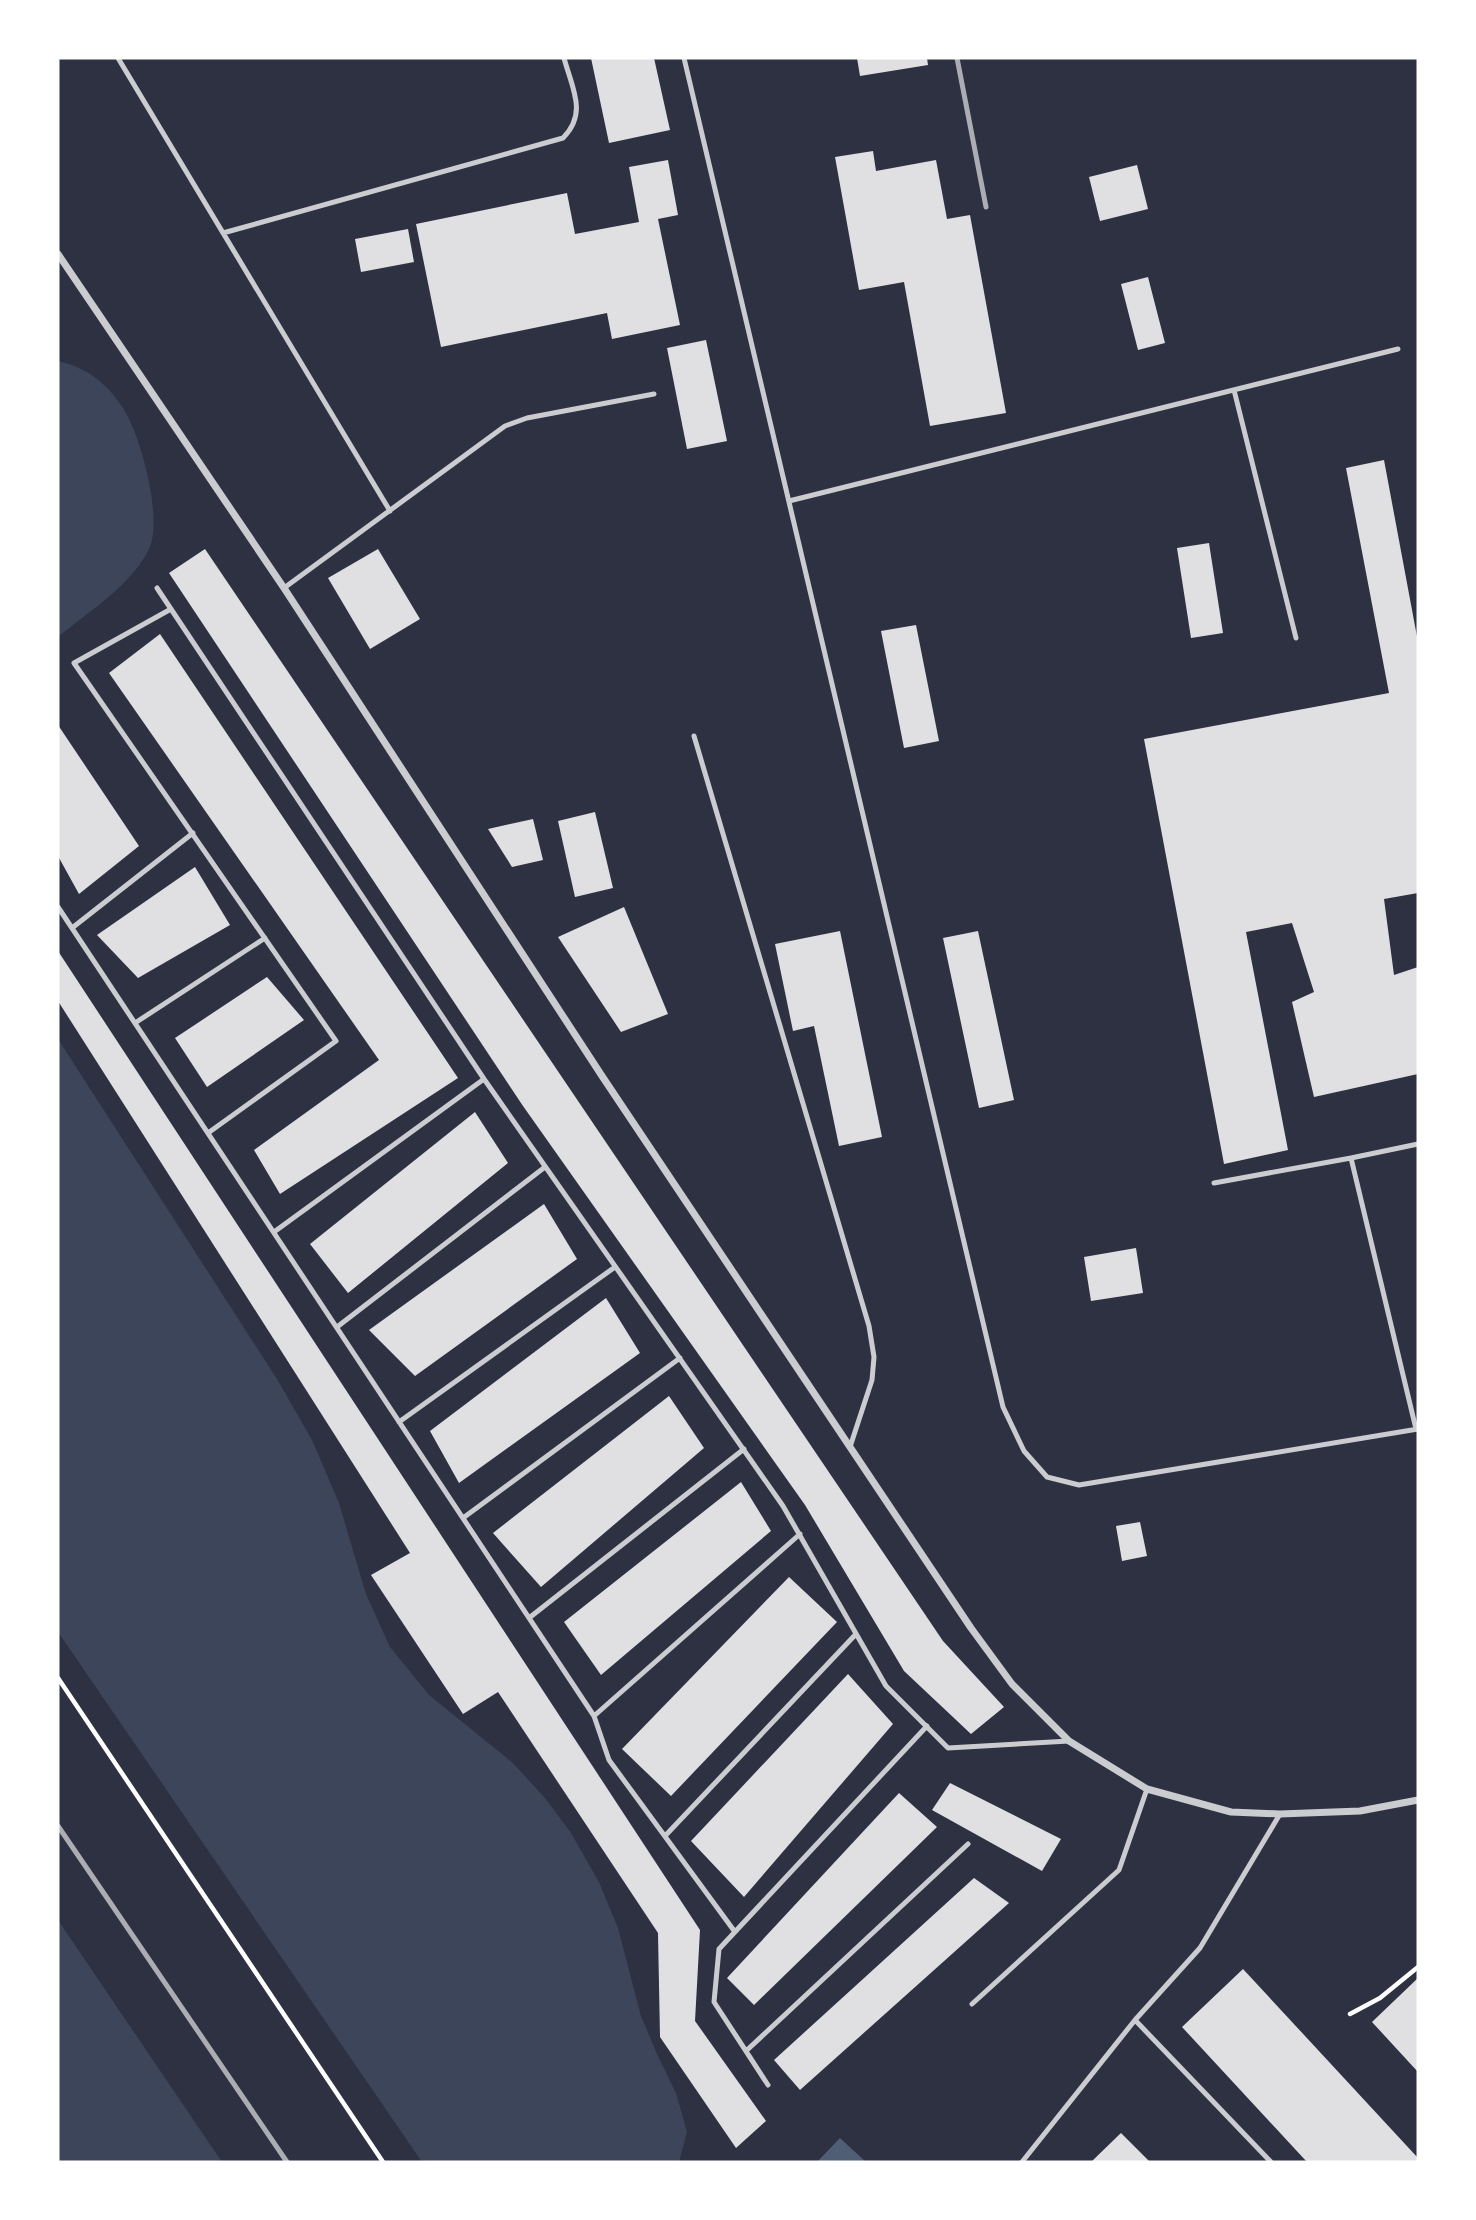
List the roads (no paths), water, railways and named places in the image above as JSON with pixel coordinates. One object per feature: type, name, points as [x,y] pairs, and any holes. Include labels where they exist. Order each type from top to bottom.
[{"type":"street","points":[[58,254],[284,588],[595,1065],[971,1628],[1012,1684],[1069,1741],[1147,1789],[1231,1812],[1280,1814],[1360,1811],[1418,1800]]},
{"type":"lane","points":[[118,58],[390,511]]},
{"type":"lane","points":[[223,233],[563,138],[573,127],[578,110],[564,58]]},
{"type":"lane","points":[[684,58],[1003,1407],[1024,1451],[1047,1477],[1079,1485],[1417,1429],[1351,1158]]},
{"type":"lane","points":[[789,501],[1398,349]]},
{"type":"lane","points":[[1234,390],[1296,638]]},
{"type":"lane","points":[[284,588],[505,426],[527,418],[653,394]]},
{"type":"lane","points":[[157,588],[484,1079],[783,1506],[886,1686],[948,1748],[1069,1741]]},
{"type":"lane","points":[[171,609],[74,663],[336,1041],[208,1133]]},
{"type":"lane","points":[[694,736],[869,1326],[874,1357],[872,1380],[850,1447]]},
{"type":"lane","points":[[72,929],[192,833]]},
{"type":"lane","points":[[58,907],[594,1716],[609,1760],[735,1932]]},
{"type":"lane","points":[[135,1023],[265,938]]},
{"type":"lane","points":[[274,1232],[484,1079]]},
{"type":"lane","points":[[1213,1183],[1418,1144]]},
{"type":"lane","points":[[337,1328],[545,1167]]},
{"type":"lane","points":[[399,1422],[615,1267]]},
{"type":"lane","points":[[463,1518],[680,1358]]},
{"type":"lane","points":[[529,1618],[744,1449]]},
{"type":"lane","points":[[594,1716],[800,1534]]},
{"type":"lane","points":[[665,1836],[856,1634]]},
{"type":"lane","points":[[768,2085],[714,2002],[719,1948],[926,1726]]},
{"type":"lane","points":[[972,2004],[1119,1870],[1147,1789]]},
{"type":"lane","points":[[1022,2162],[1135,2020],[1200,1948],[1280,1814]]},
{"type":"lane","points":[[746,2051],[968,1844]]},
{"type":"lane","points":[[1135,2020],[1271,2162]]},
{"type":"railway","points":[[957,58],[986,207]]},
{"type":"railway","points":[[58,1826],[287,2162]]}]
